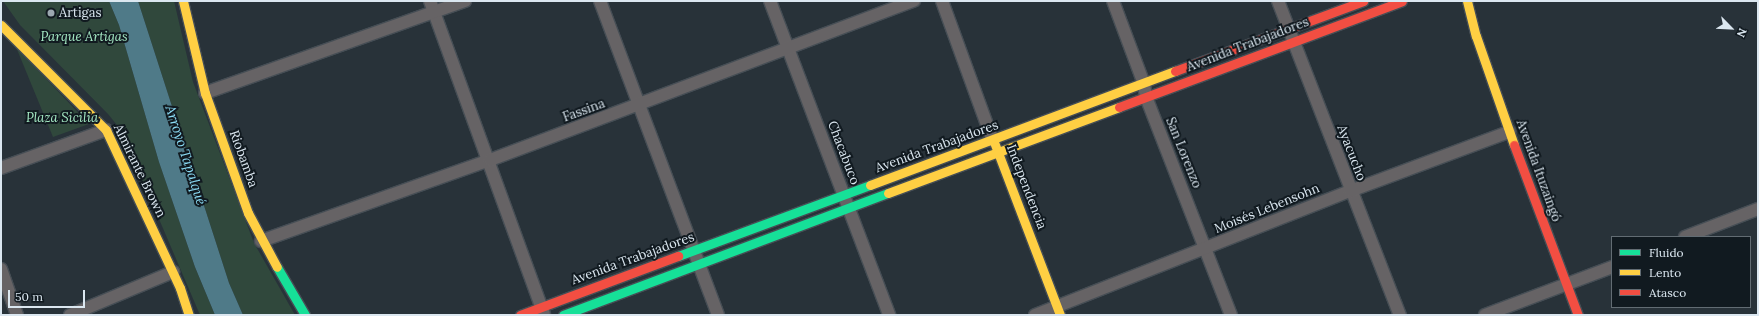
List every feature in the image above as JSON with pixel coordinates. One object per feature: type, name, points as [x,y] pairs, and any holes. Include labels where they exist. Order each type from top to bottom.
[{"type":"main road","name":"Riobamba","points":[[183,1],[205,93],[261,241],[306,315]]},
{"type":"main road","name":"Avenida Trabajadores","points":[[520,315],[543,311],[694,250],[1144,84],[1363,1]]},
{"type":"main road","name":"Avenida Trabajadores","points":[[563,315],[1402,1]]},
{"type":"main road","name":"Avenida Ituzaingó","points":[[1468,1],[1476,36],[1509,132],[1578,315]]},
{"type":"main road","name":"Avenida Ituzaingó","points":[[1458,7],[1476,36]]},
{"type":"main road","name":"Almirante Brown","points":[[1,25],[18,44],[93,115],[106,130],[173,272],[189,315]]},
{"type":"main road","name":"Independencia","points":[[993,140],[1059,311]]},
{"type":"street","points":[[430,1],[490,160],[543,311]]},
{"type":"street","points":[[205,93],[435,13],[465,1]]},
{"type":"street","points":[[600,1],[718,315]]},
{"type":"street","name":"Chacabuco","points":[[770,1],[889,315]]},
{"type":"street","name":"Fassina","points":[[261,241],[640,105],[914,1]]},
{"type":"street","name":"Independencia","points":[[942,1],[993,140]]},
{"type":"street","name":"San Lorenzo","points":[[1113,1],[1144,84],[1146,97],[1231,315]]},
{"type":"street","name":"Ayacucho","points":[[1278,1],[1350,191],[1400,315]]},
{"type":"street","points":[[1,168],[106,130]]},
{"type":"street","name":"Moisés Lebensohn","points":[[1036,315],[1059,311],[1206,248],[1350,191],[1509,132]]},
{"type":"street","points":[[1688,236],[1758,209]]},
{"type":"street","points":[[1486,315],[1566,286],[1611,267]]},
{"type":"street","points":[[1,269],[17,315]]},
{"type":"street","points":[[70,315],[173,272]]},
{"type":"green space","name":"Parque Artigas","points":[[3,1],[109,1],[119,25],[159,162],[195,267],[215,315],[200,315],[121,130],[108,114],[20,25]]},
{"type":"green space","name":"Parque Artigas","points":[[138,1],[174,1],[193,82],[254,243],[295,315],[243,315],[229,283]]},
{"type":"green space","name":"Plaza Sicilia","points":[[16,47],[89,124],[53,137]]},
{"type":"water","name":"Arroyo Tapalqué","points":[[109,1],[138,1],[229,283],[243,315],[215,315],[195,267],[159,162],[119,25]]},
{"type":"traffic: fast","points":[[678,256],[870,185]]},
{"type":"traffic: fast","points":[[563,315],[888,193]]},
{"type":"traffic: fast","points":[[277,267],[305,315]]},
{"type":"traffic: slow","points":[[183,1],[205,93],[248,213],[277,267]]},
{"type":"traffic: slow","points":[[1467,1],[1476,36],[1514,145]]},
{"type":"traffic: slow","points":[[1,25],[106,130],[180,288],[189,315]]},
{"type":"traffic: slow","points":[[870,185],[1175,71]]},
{"type":"traffic: slow","points":[[888,193],[1119,107]]},
{"type":"traffic: slow","points":[[994,142],[1060,315]]},
{"type":"traffic: jam","points":[[1175,71],[1363,1]]},
{"type":"traffic: jam","points":[[1119,107],[1402,1]]},
{"type":"traffic: jam","points":[[1514,145],[1578,315]]},
{"type":"traffic: jam","points":[[520,315],[678,256]]},
{"type":"place","name":"Artigas","points":[[51,13]]}]
